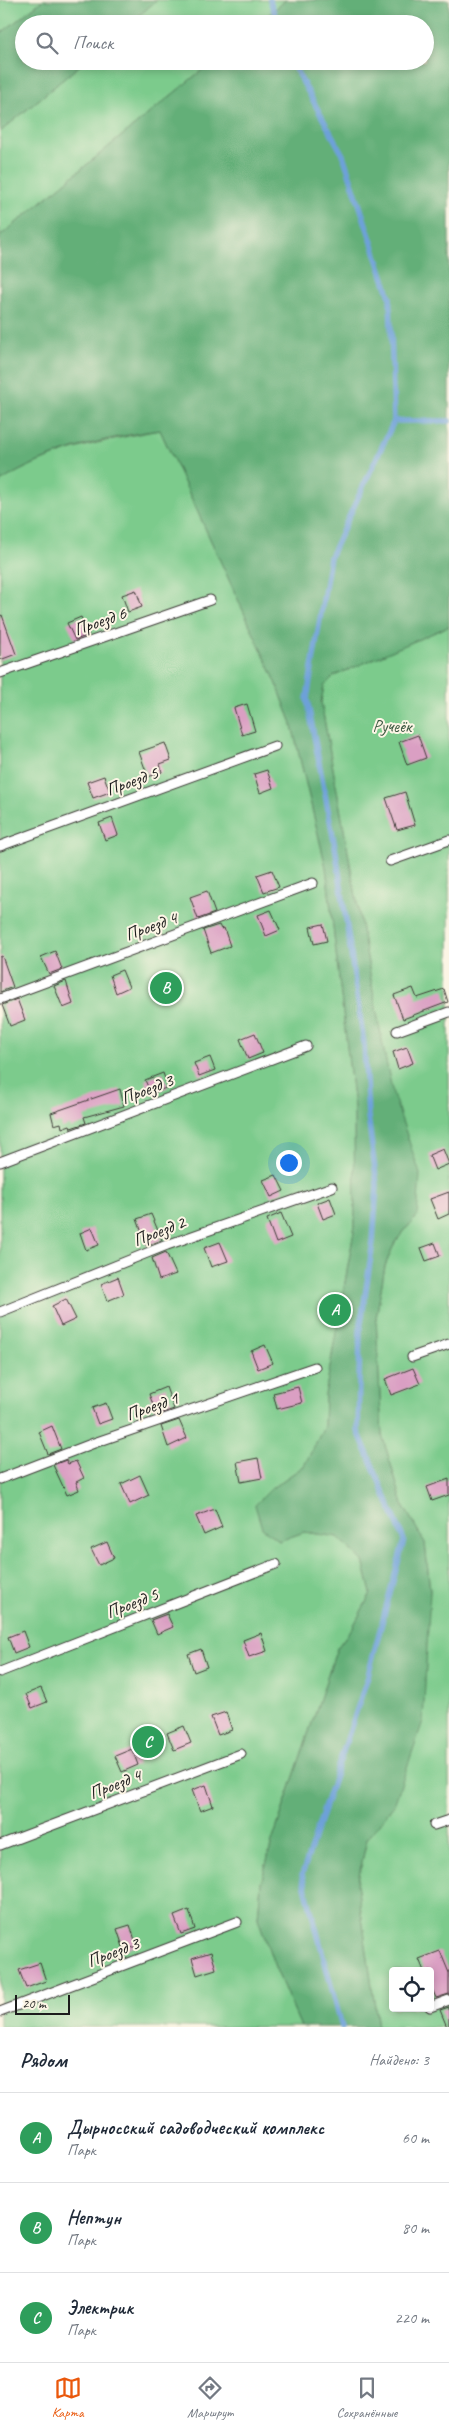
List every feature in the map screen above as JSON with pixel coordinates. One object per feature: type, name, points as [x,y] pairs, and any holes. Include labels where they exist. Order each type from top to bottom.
[{"type":"lane","name":"Проезд 6","points":[[0,673],[210,600]]},
{"type":"lane","name":"Проезд 5","points":[[0,846],[276,746]]},
{"type":"lane","points":[[390,861],[449,840]]},
{"type":"lane","name":"Проезд 4","points":[[0,999],[313,883]]},
{"type":"lane","points":[[397,1031],[449,1012]]},
{"type":"lane","name":"Проезд 3","points":[[0,1162],[306,1046]]},
{"type":"lane","name":"Проезд 2","points":[[0,1312],[167,1245],[332,1187]]},
{"type":"lane","points":[[412,1357],[449,1344]]},
{"type":"lane","name":"Проезд 1","points":[[0,1479],[94,1443],[315,1367]]},
{"type":"lane","name":"Проезд 5","points":[[0,1672],[276,1564]]},
{"type":"lane","name":"Проезд 4","points":[[0,1845],[241,1754]]},
{"type":"lane","points":[[434,1826],[449,1820]]},
{"type":"lane","name":"Проезд 3","points":[[0,2012],[237,1922]]},
{"type":"lane","points":[[434,2005],[449,2000]]},
{"type":"green space","points":[[0,0],[43,0],[24,15],[15,15],[15,22],[0,34]]},
{"type":"green space","points":[[43,0],[157,0],[140,15],[24,15]]},
{"type":"green space","points":[[157,0],[286,0],[268,15],[140,15]]},
{"type":"green space","points":[[286,0],[449,0],[449,626],[334,676],[324,686],[321,702],[384,1052],[393,1094],[420,1174],[417,1216],[395,1242],[385,1266],[376,1318],[382,1435],[403,1505],[425,1543],[430,1591],[423,1721],[394,1805],[367,1839],[357,1884],[378,2027],[301,2027],[275,1967],[258,1918],[261,1883],[272,1842],[337,1648],[353,1627],[371,1593],[363,1561],[338,1537],[304,1532],[279,1541],[262,1528],[255,1505],[272,1488],[304,1466],[324,1427],[325,1395],[355,1226],[354,1107],[326,867],[291,721],[276,682],[160,430],[119,437],[77,448],[37,463],[0,482],[0,236],[202,70],[434,70],[434,15],[268,15]]},
{"type":"green space","points":[[15,22],[15,70],[74,70],[0,132],[0,34]]},
{"type":"green space","points":[[74,70],[202,70],[0,236],[0,132]]},
{"type":"green space","points":[[160,430],[276,682],[291,721],[326,867],[354,1107],[355,1226],[325,1395],[324,1427],[304,1466],[272,1488],[279,1541],[304,1532],[338,1537],[363,1561],[371,1593],[353,1627],[337,1648],[272,1842],[261,1883],[258,1918],[275,1967],[301,2027],[0,2027],[0,482],[37,463],[77,448]]},
{"type":"green space","name":"Ручеёк","points":[[449,626],[449,2027],[378,2027],[357,1884],[367,1839],[394,1805],[430,1591],[425,1543],[403,1505],[382,1435],[376,1318],[385,1266],[395,1242],[417,1216],[384,1052],[321,702],[324,686],[334,676]]},
{"type":"building","points":[[136,590],[142,607],[128,612],[122,595]]},
{"type":"building","points":[[2,615],[16,654],[0,660],[0,616]]},
{"type":"building","points":[[81,617],[89,635],[75,640],[67,623]]},
{"type":"building","points":[[247,704],[255,731],[242,735],[234,708]]},
{"type":"building","points":[[418,735],[426,758],[407,765],[399,742]]},
{"type":"building","points":[[165,743],[171,760],[160,764],[162,772],[148,777],[139,752]]},
{"type":"building","points":[[267,770],[273,788],[260,793],[254,774]]},
{"type":"building","points":[[104,776],[110,792],[93,798],[87,782]]},
{"type":"building","points":[[405,792],[415,825],[397,830],[386,798]]},
{"type":"building","points":[[112,818],[118,835],[105,840],[99,823]]},
{"type":"building","points":[[272,870],[279,887],[264,892],[257,875]]},
{"type":"building","points":[[207,891],[215,913],[198,919],[190,897]]},
{"type":"building","points":[[271,910],[280,930],[266,936],[258,915]]},
{"type":"building","points":[[323,924],[327,941],[314,944],[310,927]]},
{"type":"building","points":[[219,925],[221,929],[224,928],[230,946],[211,953],[203,930]]},
{"type":"building","points":[[55,951],[62,969],[49,974],[41,957]]},
{"type":"building","points":[[2,956],[13,987],[0,992],[0,957]]},
{"type":"building","points":[[122,970],[129,987],[116,993],[110,975]]},
{"type":"building","points":[[66,981],[73,1004],[63,1008],[54,986]]},
{"type":"building","points":[[413,988],[417,998],[444,989],[448,1002],[403,1019],[394,995]]},
{"type":"building","points":[[17,999],[25,1020],[10,1026],[2,1005]]},
{"type":"building","points":[[255,1033],[263,1053],[248,1059],[240,1039]]},
{"type":"building","points":[[407,1047],[413,1063],[398,1069],[393,1052]]},
{"type":"building","points":[[210,1057],[215,1070],[199,1076],[194,1063]]},
{"type":"building","points":[[163,1073],[168,1087],[151,1094],[145,1080]]},
{"type":"building","points":[[120,1089],[124,1106],[84,1117],[86,1123],[71,1128],[70,1125],[62,1128],[61,1123],[54,1125],[51,1113]]},
{"type":"building","points":[[443,1149],[449,1164],[435,1170],[429,1155]]},
{"type":"building","points":[[276,1175],[284,1191],[271,1197],[263,1180]]},
{"type":"building","points":[[449,1192],[449,1214],[438,1219],[430,1199]]},
{"type":"building","points":[[330,1198],[336,1214],[323,1219],[317,1203]]},
{"type":"building","points":[[281,1213],[291,1237],[276,1243],[267,1219]]},
{"type":"building","points":[[151,1214],[162,1240],[147,1246],[137,1219]]},
{"type":"building","points":[[92,1228],[99,1245],[86,1250],[80,1233]]},
{"type":"building","points":[[220,1242],[228,1261],[211,1267],[204,1248]]},
{"type":"building","points":[[435,1243],[440,1256],[426,1261],[421,1248]]},
{"type":"building","points":[[166,1252],[176,1274],[159,1280],[152,1258]]},
{"type":"building","points":[[118,1277],[124,1294],[107,1301],[101,1284]]},
{"type":"building","points":[[66,1299],[76,1319],[61,1326],[52,1306]]},
{"type":"building","points":[[265,1345],[273,1363],[258,1369],[251,1351]]},
{"type":"building","points":[[413,1368],[420,1384],[391,1395],[385,1379]]},
{"type":"building","points":[[166,1387],[174,1409],[157,1415],[149,1394]]},
{"type":"building","points":[[298,1387],[302,1403],[277,1409],[273,1393]]},
{"type":"building","points":[[106,1403],[112,1419],[98,1424],[92,1408]]},
{"type":"building","points":[[179,1420],[187,1438],[168,1447],[161,1426]]},
{"type":"building","points":[[52,1426],[61,1449],[48,1454],[39,1432]]},
{"type":"building","points":[[258,1458],[262,1478],[241,1482],[237,1462]]},
{"type":"building","points":[[66,1460],[68,1464],[76,1461],[84,1478],[76,1482],[79,1490],[67,1495],[53,1465]]},
{"type":"building","points":[[140,1475],[149,1495],[130,1504],[121,1484]]},
{"type":"building","points":[[449,1479],[449,1495],[432,1501],[427,1487]]},
{"type":"building","points":[[215,1509],[222,1527],[204,1535],[196,1516]]},
{"type":"building","points":[[107,1542],[114,1558],[99,1565],[91,1549]]},
{"type":"building","points":[[167,1614],[173,1627],[157,1634],[151,1620]]},
{"type":"building","points":[[23,1631],[29,1647],[14,1653],[8,1637]]},
{"type":"building","points":[[261,1633],[267,1651],[249,1657],[243,1640]]},
{"type":"building","points":[[201,1649],[207,1667],[194,1672],[188,1654]]},
{"type":"building","points":[[41,1688],[47,1702],[32,1708],[26,1694]]},
{"type":"building","points":[[226,1712],[232,1730],[218,1735],[211,1717]]},
{"type":"building","points":[[184,1726],[191,1743],[174,1750],[167,1733]]},
{"type":"building","points":[[132,1749],[138,1765],[122,1772],[115,1756]]},
{"type":"building","points":[[206,1785],[213,1806],[200,1811],[192,1790]]},
{"type":"building","points":[[189,1910],[195,1929],[181,1934],[174,1916]]},
{"type":"building","points":[[130,1925],[137,1946],[124,1950],[117,1929]]},
{"type":"building","points":[[440,1951],[449,1973],[449,1994],[436,1998],[434,1993],[434,1967],[422,1967],[419,1959]]},
{"type":"building","points":[[211,1952],[216,1969],[197,1975],[192,1958]]},
{"type":"building","points":[[40,1963],[46,1981],[26,1988],[19,1970]]},
{"type":"building","points":[[449,2007],[449,2027],[447,2027],[440,2010]]},
{"type":"waterway","points":[[270,0],[275,15]]},
{"type":"waterway","points":[[296,70],[343,155],[390,297],[394,421],[330,557],[307,699],[336,852],[364,1043],[368,1116],[377,1185],[373,1242],[360,1330],[358,1431],[404,1540],[367,1679],[302,1875],[342,2027]]},
{"type":"waterway","points":[[394,421],[449,421]]},
{"type":"place","name":"Нептун","points":[[166,988]]},
{"type":"place","name":"Дырносский садоводческий комплекс","points":[[335,1310]]},
{"type":"place","name":"Электрик","points":[[148,1742]]}]
